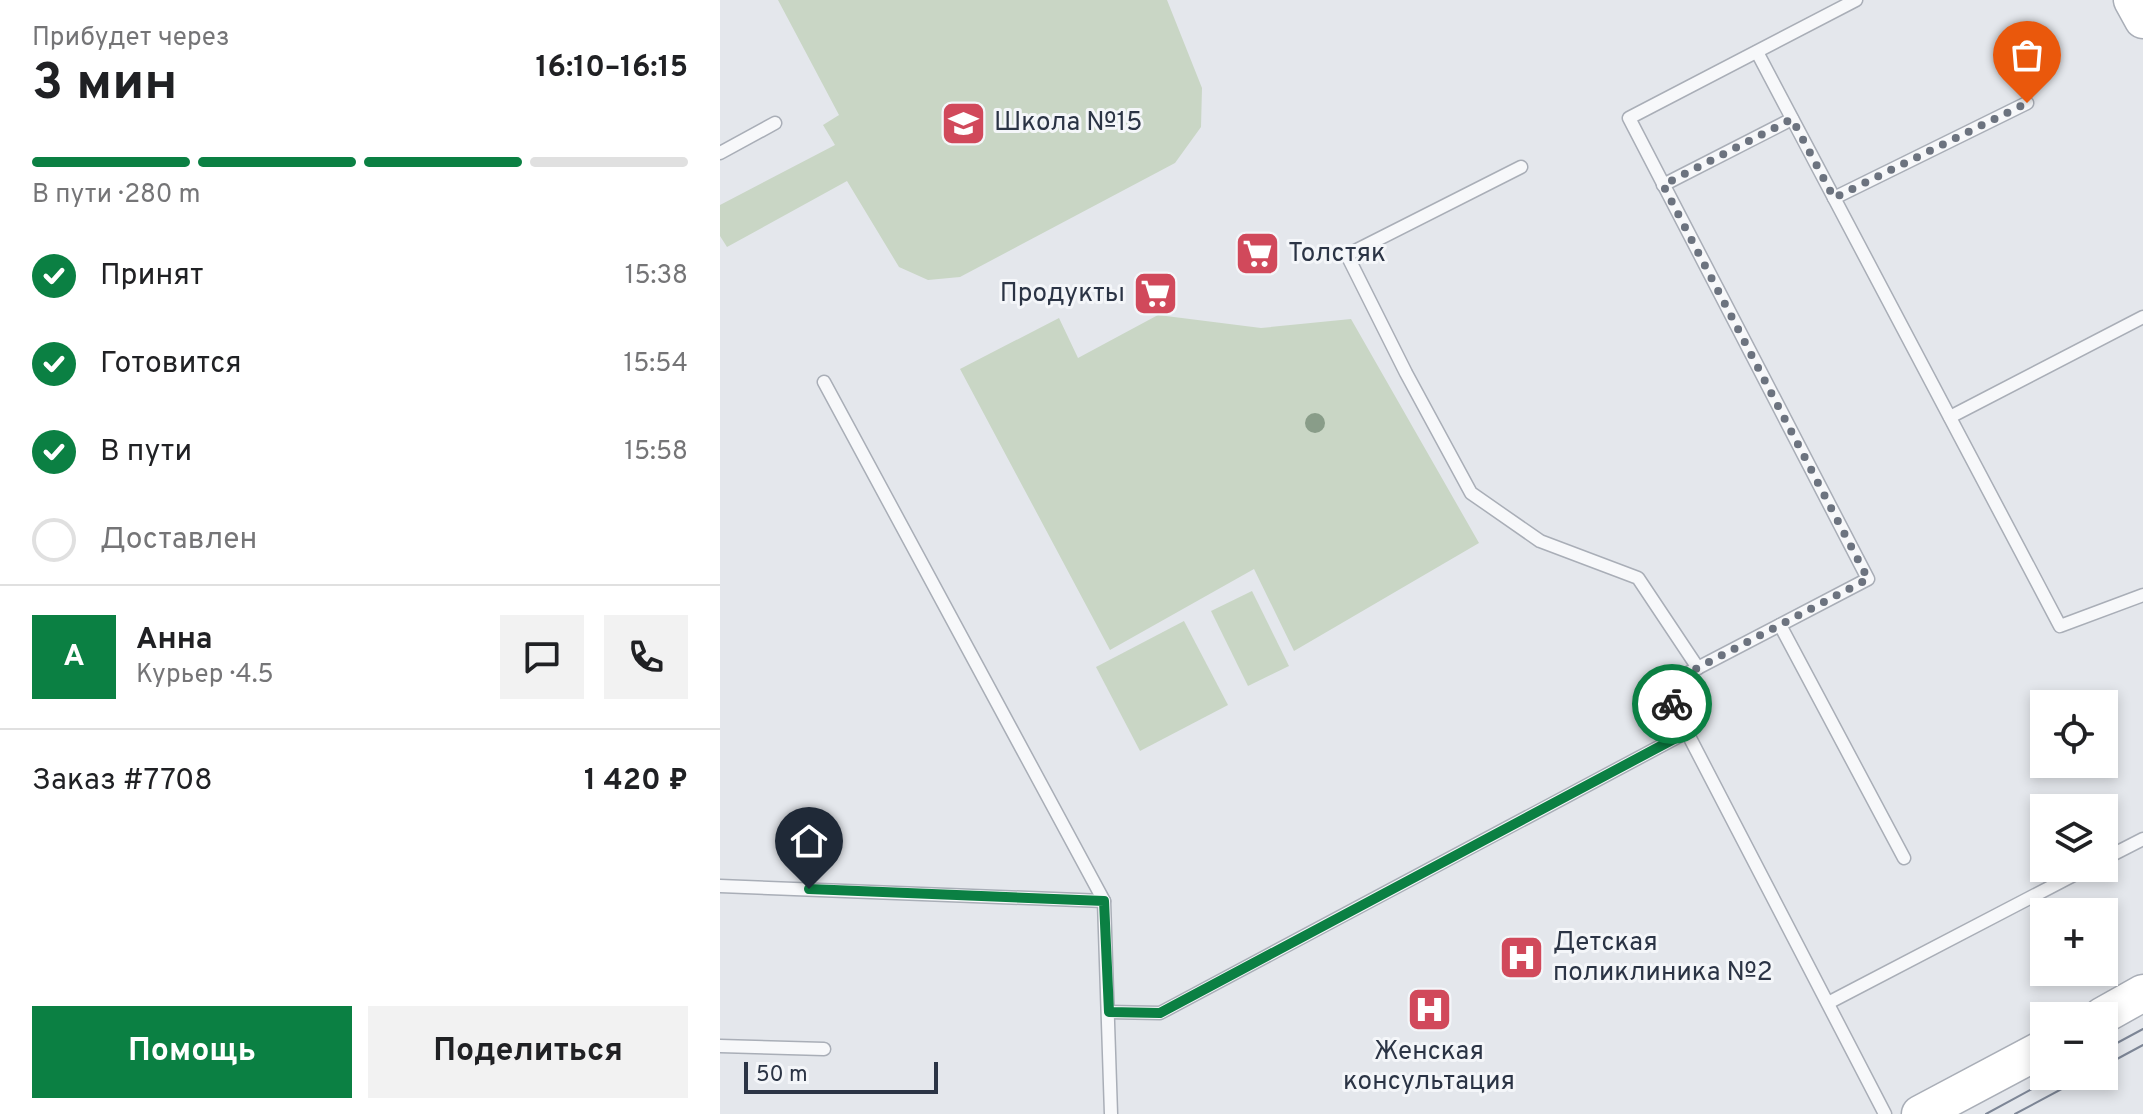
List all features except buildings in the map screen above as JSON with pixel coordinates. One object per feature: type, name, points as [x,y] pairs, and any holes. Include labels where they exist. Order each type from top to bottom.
[{"type":"main road","points":[[2132,0],[2143,20]]},
{"type":"main road","points":[[2118,1007],[2143,993]]},
{"type":"main road","points":[[1920,1114],[2030,1055]]},
{"type":"lane","points":[[1856,0],[1629,118],[1868,579],[1663,686],[1885,1114]]},
{"type":"lane","points":[[1757,52],[2060,626],[2143,595]]},
{"type":"lane","points":[[1834,198],[2027,103]]},
{"type":"lane","points":[[1663,185],[1792,119]]},
{"type":"lane","points":[[720,153],[775,123]]},
{"type":"lane","points":[[1521,167],[1347,255],[1471,493],[1540,541],[1638,578],[1698,668]]},
{"type":"lane","points":[[1950,417],[2143,317]]},
{"type":"lane","points":[[824,382],[1104,901],[1111,1114]]},
{"type":"lane","points":[[1780,625],[1904,858]]},
{"type":"lane","points":[[1109,1012],[1160,1013],[1687,732]]},
{"type":"lane","points":[[2118,852],[2143,839]]},
{"type":"lane","points":[[1828,1003],[2060,882]]},
{"type":"lane","points":[[720,886],[1104,901]]},
{"type":"lane","points":[[720,1046],[824,1049]]},
{"type":"green space","name":"Школа №15","points":[[778,0],[1167,0],[1202,88],[1201,127],[1175,163],[960,277],[928,280],[899,267],[847,181],[727,247],[720,236],[720,205],[835,145],[823,125],[839,115]]},
{"type":"green space","points":[[1158,315],[1261,328],[1351,319],[1479,543],[1294,651],[1254,569],[1110,650],[960,369],[1059,318],[1078,358]]},
{"type":"green space","points":[[1252,591],[1289,666],[1248,686],[1211,611]]},
{"type":"green space","points":[[1184,621],[1228,705],[1140,751],[1096,667]]},
{"type":"tram line","points":[[2118,1042],[2143,1029]]},
{"type":"tram line","points":[[2118,1058],[2143,1045]]},
{"type":"tram line","points":[[1986,1114],[2030,1090]]},
{"type":"tram line","points":[[2015,1114],[2060,1090]]},
{"type":"way so far","points":[[1672,704],[1663,686],[1868,579],[1663,185],[1792,119],[1834,198],[2027,103]]},
{"type":"place","name":"Школа №15","points":[[963,123]]},
{"type":"place","name":"Толстяк","points":[[1257,254]]},
{"type":"place","name":"Продукты","points":[[1156,294]]},
{"type":"place","name":"Детская поликлиника №2","points":[[1522,958]]},
{"type":"place","name":"Женская консультация","points":[[1429,1009]]},
{"type":"route","points":[[809,889],[1104,901],[1109,1012],[1160,1013],[1687,732],[1672,704]]}]
